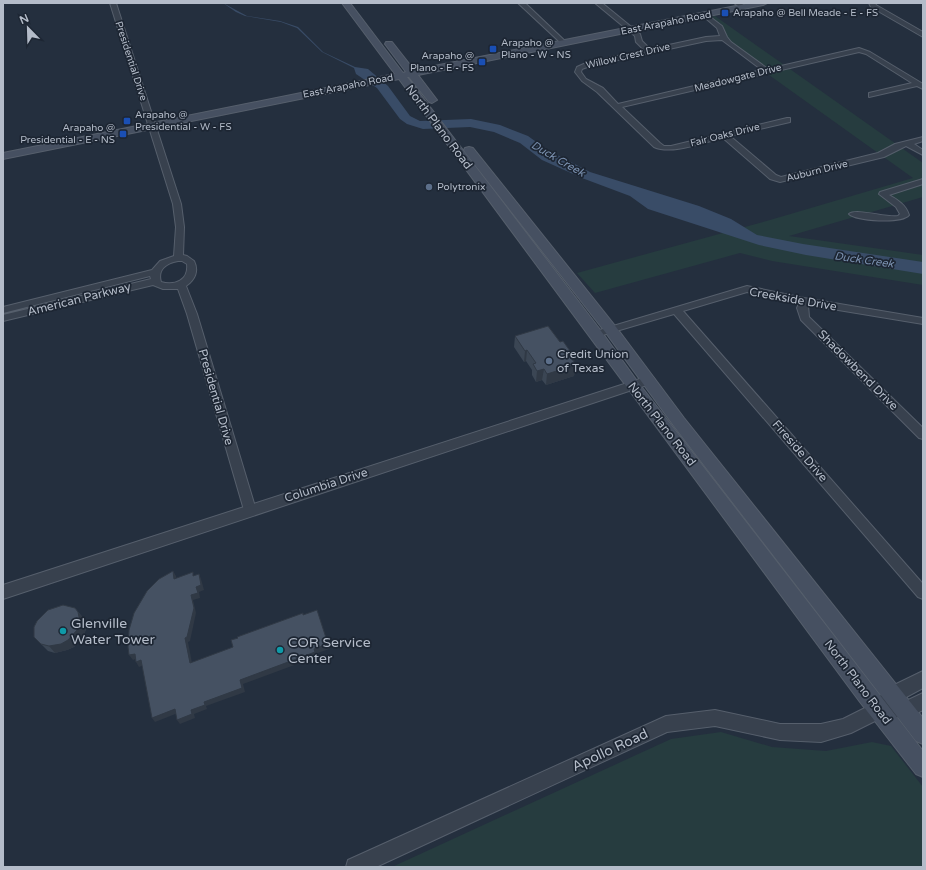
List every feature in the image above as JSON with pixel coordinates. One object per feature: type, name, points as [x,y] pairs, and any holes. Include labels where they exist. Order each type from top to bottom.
[{"type":"main road","name":"North Plano Road","points":[[346,3],[393,74],[434,119],[448,130],[566,273],[923,734]]},
{"type":"main road","name":"North Plano Road","points":[[356,3],[410,70],[445,118],[448,130],[552,277],[596,334],[632,385],[923,767]]},
{"type":"main road","name":"East Arapaho Road","points":[[3,156],[151,123],[627,27],[733,3]]},
{"type":"main road","name":"East Arapaho Road","points":[[627,27],[681,20],[740,5],[764,3]]},
{"type":"main road","points":[[666,17],[681,20]]},
{"type":"main road","name":"East Arapaho Road","points":[[3,149],[56,138],[151,123]]},
{"type":"main road","points":[[24,152],[56,138]]},
{"type":"main road","points":[[552,277],[566,273]]},
{"type":"main road","points":[[750,539],[766,533]]},
{"type":"street","name":"Presidential Drive","points":[[113,3],[177,204],[180,227],[178,258]]},
{"type":"street","points":[[521,3],[562,40]]},
{"type":"street","points":[[598,3],[638,35],[639,42],[649,51]]},
{"type":"street","points":[[872,3],[873,6],[922,33]]},
{"type":"street","points":[[705,15],[720,27],[724,38],[768,72]]},
{"type":"street","name":"Willow Crest Drive","points":[[663,148],[657,145],[600,90],[580,76],[578,72],[579,68],[588,64],[649,51],[724,38]]},
{"type":"street","name":"Meadowgate Drive","points":[[617,106],[860,50],[868,53],[921,86]]},
{"type":"street","points":[[872,95],[921,86]]},
{"type":"street","name":"Fair Oaks Drive","points":[[663,148],[671,148],[787,120]]},
{"type":"street","name":"Auburn Drive","points":[[724,135],[773,177],[780,180],[881,155],[898,146],[923,139]]},
{"type":"street","points":[[907,143],[923,153]]},
{"type":"street","points":[[853,214],[894,219],[902,218],[905,215],[905,212],[883,194],[923,180]]},
{"type":"street","points":[[178,258],[188,260],[192,267],[190,278],[181,285],[162,286],[157,284],[155,276],[157,268],[165,261],[178,258]]},
{"type":"street","name":"American Parkway","points":[[3,310],[51,302],[155,276]]},
{"type":"street","name":"Presidential Drive","points":[[181,285],[194,321],[250,510]]},
{"type":"street","name":"Creekside Drive","points":[[596,334],[747,289],[804,301],[923,321]]},
{"type":"street","name":"Shadowbend Drive","points":[[804,301],[802,308],[804,318],[923,435]]},
{"type":"street","name":"American Parkway","points":[[3,318],[51,302]]},
{"type":"street","name":"Fireside Drive","points":[[676,310],[923,593]]},
{"type":"street","name":"Columbia Drive","points":[[3,592],[649,380]]},
{"type":"street","name":"Apollo Road","points":[[355,867],[666,724],[715,718],[780,732],[821,733],[845,727],[879,710],[892,695],[923,679]]},
{"type":"street","points":[[905,711],[923,701]]},
{"type":"street","name":"Apollo Road","points":[[879,710],[905,711]]},
{"type":"green space","points":[[715,16],[923,163],[923,197],[789,236],[923,255],[923,285],[772,261],[740,253],[595,293],[577,273],[770,220],[913,178],[769,75],[774,73],[729,41],[721,24],[711,17]]},
{"type":"green space","points":[[721,732],[772,747],[826,751],[872,742],[891,746],[923,787],[923,867],[392,867],[671,739]]},
{"type":"water","name":"Duck Creek","points":[[223,3],[247,16],[280,21],[298,27],[323,52],[355,67],[368,69],[388,86],[410,116],[420,121],[471,119],[500,125],[528,136],[546,149],[590,172],[699,206],[731,219],[757,235],[803,244],[923,262],[923,274],[806,255],[759,245],[648,209],[630,196],[582,178],[542,160],[520,143],[494,132],[470,127],[423,129],[407,124],[400,119],[377,88],[356,74],[354,68],[322,52],[297,28],[281,22],[245,16]]},
{"type":"building","points":[[548,326],[560,342],[563,341],[575,358],[572,359],[576,365],[547,374],[544,369],[537,371],[533,364],[536,363],[527,350],[525,351],[515,336]]},
{"type":"building","name":"COR Service Center","points":[[173,571],[174,579],[193,572],[193,576],[199,574],[201,585],[196,587],[198,593],[191,595],[194,608],[187,637],[185,638],[190,663],[233,647],[231,640],[238,638],[237,637],[303,613],[303,615],[317,610],[328,644],[314,649],[315,652],[240,680],[242,688],[204,702],[205,705],[191,710],[192,714],[177,720],[175,709],[152,718],[141,660],[136,662],[135,654],[129,655],[129,630],[134,613],[147,591],[159,579]]},
{"type":"building","name":"Glenville Water Tower","points":[[63,605],[75,608],[78,612],[80,622],[78,629],[68,640],[61,644],[49,646],[41,644],[34,637],[34,627],[37,621],[48,610]]},
{"type":"place","name":"Arapaho @ Bell Meade - E - FS","points":[[725,13]]},
{"type":"place","name":"Arapaho @ Plano - W - NS","points":[[493,49]]},
{"type":"place","name":"Arapaho @ Plano - E - FS","points":[[482,62]]},
{"type":"place","name":"Arapaho @ Presidential - W - FS","points":[[127,121]]},
{"type":"place","name":"Arapaho @ Presidential - E - NS","points":[[123,134]]},
{"type":"place","name":"Polytronix","points":[[429,187]]},
{"type":"place","name":"Credit Union of Texas","points":[[549,361]]},
{"type":"place","name":"Glenville Water Tower","points":[[63,631]]},
{"type":"place","name":"COR Service Center","points":[[280,650]]}]
